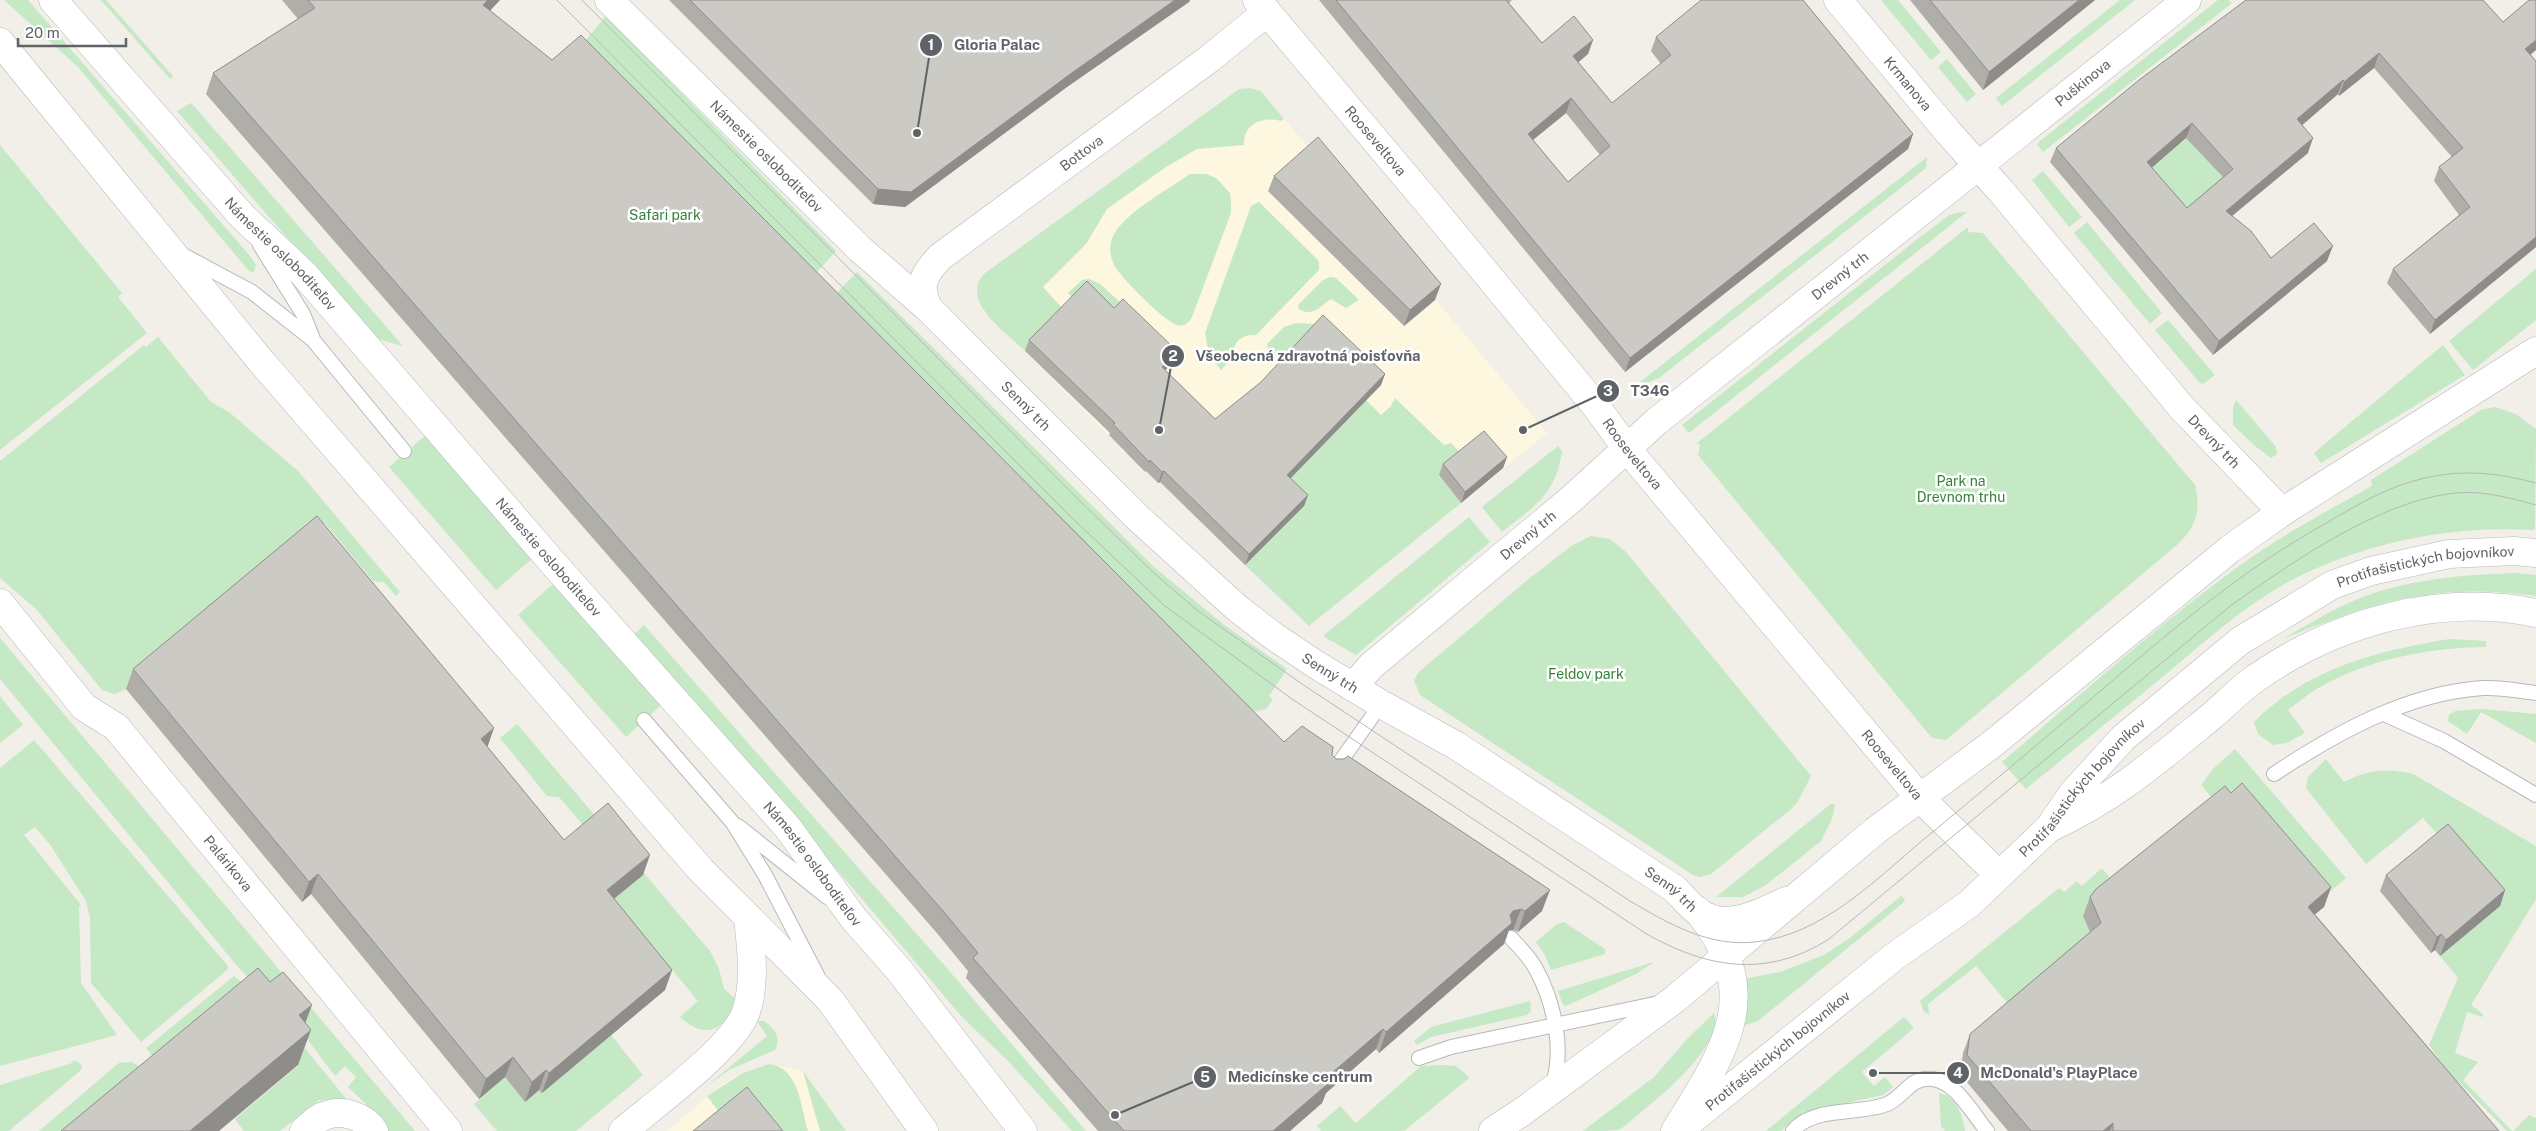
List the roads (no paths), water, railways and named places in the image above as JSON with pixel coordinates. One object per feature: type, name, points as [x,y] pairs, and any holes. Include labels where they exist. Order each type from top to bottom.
[{"type":"street","name":"Námestie osloboditeľov","points":[[53,0],[242,216],[303,273],[553,563],[788,828],[854,919],[899,970],[1023,1131]]},
{"type":"street","name":"Námestie osloboditeľov","points":[[609,0],[854,244],[930,308]]},
{"type":"street","name":"Krmanova","points":[[1838,0],[1979,166]]},
{"type":"street","name":"Puškinova","points":[[1979,166],[2187,0]]},
{"type":"street","name":"Bottova","points":[[930,308],[923,297],[923,281],[940,257],[1209,59],[1262,6]]},
{"type":"street","name":"Rooseveltova","points":[[1262,6],[1442,219],[1595,405],[1627,449],[1920,798],[1999,875]]},
{"type":"street","points":[[0,42],[260,360],[687,854],[830,1000],[924,1131]]},
{"type":"street","name":"Drevný trh","points":[[1353,688],[1371,666],[1569,501],[1657,421],[1979,166],[2182,408],[2282,512]]},
{"type":"street","name":"Senný trh","points":[[930,308],[1137,517],[1230,602],[1272,635],[1353,688],[1465,752],[1675,889],[1698,912],[1717,920],[1743,919],[1794,898]]},
{"type":"street","points":[[1493,1131],[1517,1122],[1549,1093],[1675,999],[1875,832],[1992,745],[2230,549],[2282,512],[2536,351]]},
{"type":"street","name":"Protifašistických bojovníkov","points":[[1676,1131],[1895,956],[1969,904],[2049,828],[2073,793],[2123,738],[2240,641],[2299,603],[2332,586],[2409,562],[2449,554],[2514,551],[2536,553]]},
{"type":"street","name":"Palárikova","points":[[0,603],[84,707],[116,727],[448,1131]]},
{"type":"street","points":[[2049,828],[2084,813],[2134,780],[2255,678],[2293,655],[2349,629],[2414,611],[2447,607],[2504,608],[2536,613]]},
{"type":"street","name":"Protifašistických bojovníkov","points":[[1676,1131],[1719,1056],[1729,1034],[1733,1014],[1732,981],[1726,956],[1715,933],[1698,912]]},
{"type":"street","points":[[623,1131],[699,1068],[735,1031],[746,1013],[750,991],[752,957],[748,918]]},
{"type":"street","points":[[304,1131],[326,1115],[336,1113],[350,1114],[361,1119],[374,1131]]},
{"type":"lane","points":[[242,216],[303,314],[313,340]]},
{"type":"lane","points":[[166,246],[252,292],[313,340],[404,451]]},
{"type":"lane","points":[[2274,774],[2316,746],[2418,700],[2451,692],[2485,688],[2536,693]]},
{"type":"lane","points":[[1333,772],[1381,704]]},
{"type":"lane","points":[[2384,714],[2444,741],[2536,794]]},
{"type":"lane","points":[[644,720],[733,823],[765,875],[830,1000]]},
{"type":"lane","points":[[733,823],[761,843],[854,919]]},
{"type":"lane","points":[[1511,938],[1537,970],[1556,1025],[1557,1072],[1549,1093]]},
{"type":"lane","points":[[1419,1058],[1451,1047],[1675,999]]},
{"type":"lane","points":[[1793,1131],[1799,1124],[1816,1117],[1888,1104],[1911,1084],[1932,1078],[1943,1082],[1954,1090],[1987,1131]]},
{"type":"tram line","points":[[557,0],[1069,515],[1165,606],[1292,699],[1645,933],[1668,945],[1713,961],[1759,964],[1782,960],[1806,952],[1829,939],[2229,607],[2284,569],[2348,530],[2416,501],[2449,494],[2480,493],[2536,505]]},
{"type":"tram line","points":[[582,0],[1082,503],[1155,574],[1198,611],[1302,684],[1630,901],[1690,932],[1722,941],[1738,943],[1755,942],[1779,937],[1803,929],[1846,904],[2162,639],[2214,598],[2267,560],[2360,504],[2398,486],[2439,475],[2481,473],[2536,483]]},
{"type":"place","name":"Gloria Palac","points":[[917,133]]},
{"type":"place","name":"Všeobecná zdravotná poisťovňa","points":[[1159,430]]},
{"type":"place","name":"T346","points":[[1523,430]]},
{"type":"place","name":"McDonald's PlayPlace","points":[[1873,1073]]},
{"type":"place","name":"Medicínske centrum","points":[[1115,1115]]},
{"type":"park label","name":"Safari park","points":[[665,215]]},
{"type":"park label","name":"Park na Drevnom trhu","points":[[1961,490]]},
{"type":"park label","name":"Feldov park","points":[[1586,674]]}]
